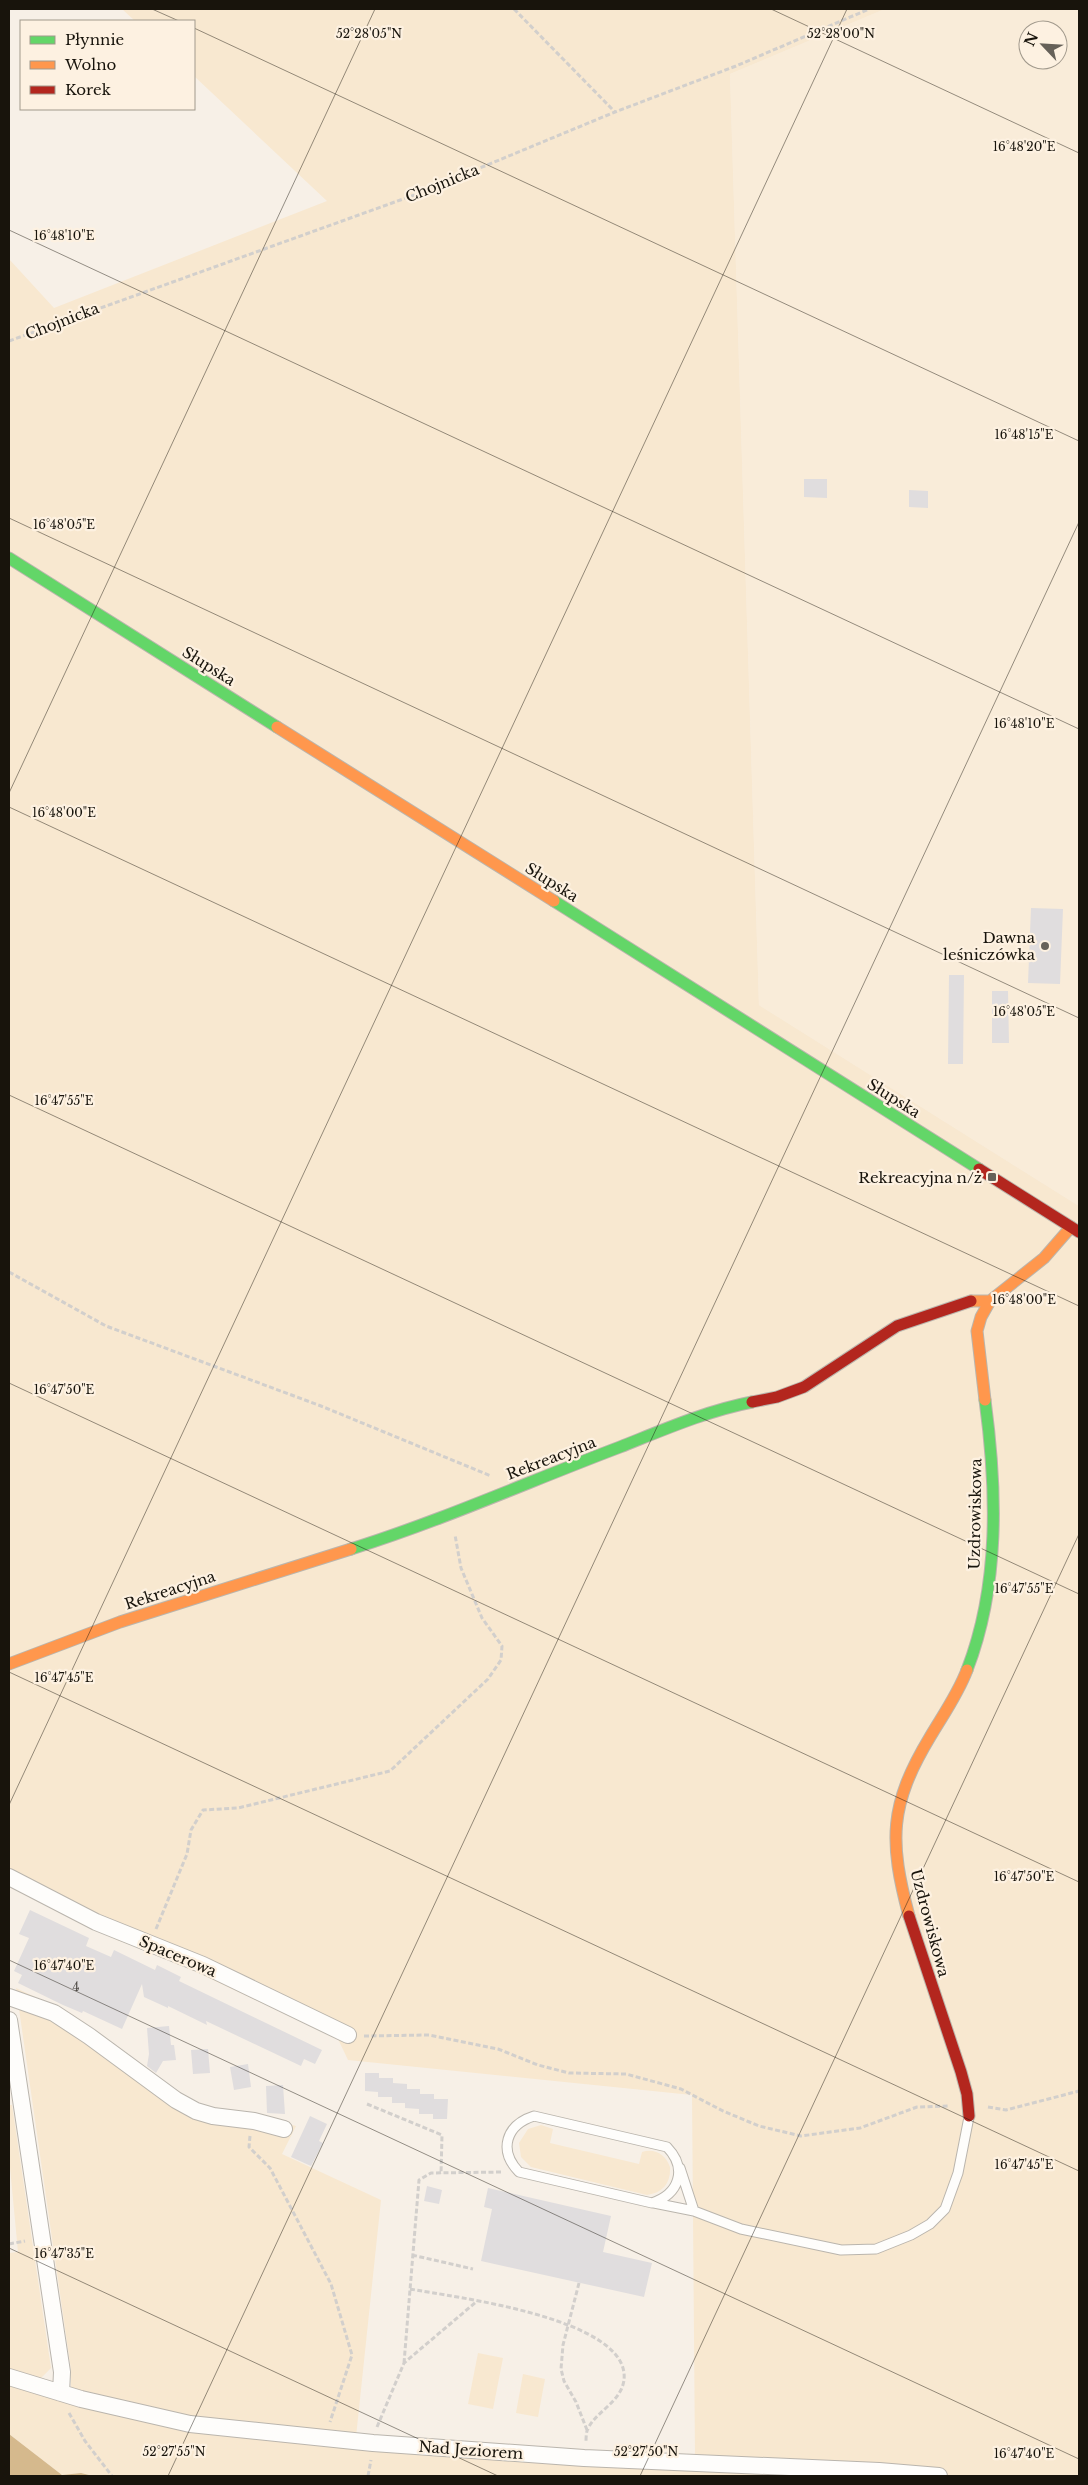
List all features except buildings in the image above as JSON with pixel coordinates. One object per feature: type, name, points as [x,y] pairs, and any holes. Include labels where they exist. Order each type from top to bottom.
[{"type":"street","name":"Słupska","points":[[9,558],[1075,1229]]},
{"type":"street","points":[[990,1301],[1044,1258],[1075,1229]]},
{"type":"street","name":"Rekreacyjna","points":[[9,1664],[154,1610],[374,1542],[452,1515],[517,1487],[702,1414],[777,1397],[804,1388],[897,1326],[966,1301],[990,1301]]},
{"type":"street","name":"Uzdrowiskowa","points":[[969,2110],[962,2075],[927,1975],[908,1911],[895,1828],[896,1812],[911,1773],[961,1685],[973,1655],[985,1605],[992,1532],[992,1473],[977,1331],[981,1317],[990,1301]]},
{"type":"street","name":"Spacerowa","points":[[9,1877],[96,1922],[204,1965],[348,2035]]},
{"type":"street","points":[[9,1997],[54,2013],[183,2104],[213,2116],[251,2121],[284,2129]]},
{"type":"street","points":[[9,2020],[62,2372],[61,2393]]},
{"type":"street","name":"Nad Jeziorem","points":[[9,2377],[61,2393],[190,2424],[372,2443],[584,2458],[879,2471],[939,2476]]},
{"type":"lane","name":"Uzdrowiskowa","points":[[519,2172],[694,2211],[750,2231],[841,2250],[876,2249],[911,2235],[930,2224],[944,2209],[958,2173],[969,2110]]},
{"type":"lane","points":[[519,2172],[511,2163],[506,2152],[511,2129],[521,2120],[534,2116],[667,2148],[675,2156],[694,2211]]},
{"type":"lane","points":[[652,2203],[665,2199],[674,2190],[680,2168]]},
{"type":"path","points":[[514,9],[615,112]]},
{"type":"path","name":"Chojnicka","points":[[9,341],[418,194],[615,112],[736,66],[869,9]]},
{"type":"path","points":[[9,1272],[106,1326],[321,1406],[517,1487]]},
{"type":"path","points":[[150,1944],[187,1854],[191,1830],[203,1810],[238,1808],[390,1772],[488,1679],[501,1660],[502,1646],[482,1618],[461,1568],[452,1515]]},
{"type":"path","points":[[348,2035],[429,2036],[498,2049],[538,2065],[569,2072],[626,2074],[681,2089],[723,2111],[759,2126],[801,2136],[860,2128],[917,2107],[1006,2110],[1079,2091]]},
{"type":"path","points":[[367,2104],[442,2135],[441,2174]]},
{"type":"path","points":[[251,2121],[248,2147],[270,2168],[331,2284],[352,2355],[325,2438]]},
{"type":"path","points":[[372,2443],[379,2419],[404,2363],[418,2184],[423,2176],[431,2173],[519,2172]]},
{"type":"path","points":[[9,2244],[17,2243]]},
{"type":"path","points":[[412,2255],[473,2269]]},
{"type":"path","points":[[579,2283],[563,2345],[561,2369],[564,2381],[576,2402],[587,2431],[584,2458]]},
{"type":"path","points":[[410,2288],[537,2313],[600,2340],[614,2350],[624,2370],[621,2391],[587,2431]]},
{"type":"path","points":[[404,2363],[477,2302]]},
{"type":"path","points":[[61,2393],[65,2406],[85,2441],[112,2476]]},
{"type":"shaded area","points":[[122,9],[885,9],[730,74],[759,1005],[1079,1206],[1079,2476],[93,2476],[81,2473],[62,2475],[9,2434],[9,2383],[71,2402],[71,2370],[16,1988],[58,2008],[183,2096],[206,2109],[259,2116],[296,2126],[282,2154],[381,2200],[356,2437],[695,2458],[692,2095],[348,2060],[338,2039],[160,1955],[117,1940],[9,1885],[9,259],[54,308],[327,201],[195,77],[195,20],[134,20]]},
{"type":"shaded area","points":[[885,9],[1079,9],[1079,1206],[759,1005],[730,74]]},
{"type":"shaded area","points":[[9,2105],[12,2105],[51,2368],[41,2378],[9,2371],[9,2253],[18,2252],[9,2157]]},
{"type":"shaded area","points":[[541,2125],[553,2129],[550,2143],[639,2164],[642,2152],[656,2152],[666,2159],[670,2167],[669,2178],[662,2189],[647,2195],[531,2167],[521,2157],[519,2143],[528,2129]]},
{"type":"shaded area","points":[[478,2353],[503,2358],[493,2409],[468,2404]]},
{"type":"shaded area","points":[[523,2374],[545,2379],[538,2417],[516,2413]]},
{"type":"shaded area","points":[[9,2434],[62,2475],[81,2473],[93,2476],[9,2476]]},
{"type":"traffic: fast","points":[[9,558],[277,727]]},
{"type":"traffic: fast","points":[[554,901],[979,1169]]},
{"type":"traffic: fast","points":[[967,1670],[978,1638],[985,1604],[993,1536],[992,1468],[985,1400]]},
{"type":"traffic: fast","points":[[351,1549],[453,1513],[685,1422],[718,1410],[752,1402]]},
{"type":"traffic: slow","points":[[277,727],[554,901]]},
{"type":"traffic: slow","points":[[971,1301],[990,1301],[1044,1258],[1071,1227]]},
{"type":"traffic: slow","points":[[985,1400],[977,1331],[981,1317],[990,1301]]},
{"type":"traffic: slow","points":[[9,1664],[120,1622],[351,1549]]},
{"type":"traffic: slow","points":[[909,1916],[902,1890],[896,1844],[900,1804],[917,1761],[955,1696],[967,1670]]},
{"type":"traffic: jam","points":[[979,1169],[1079,1232]]},
{"type":"traffic: jam","points":[[752,1402],[777,1397],[804,1387],[897,1326],[971,1301]]},
{"type":"traffic: jam","points":[[909,1916],[961,2072],[967,2094],[969,2116]]},
{"type":"place","name":"Dawna leśniczówka","points":[[1045,946]]},
{"type":"place","name":"Rekreacyjna n/ż","points":[[992,1177]]}]
